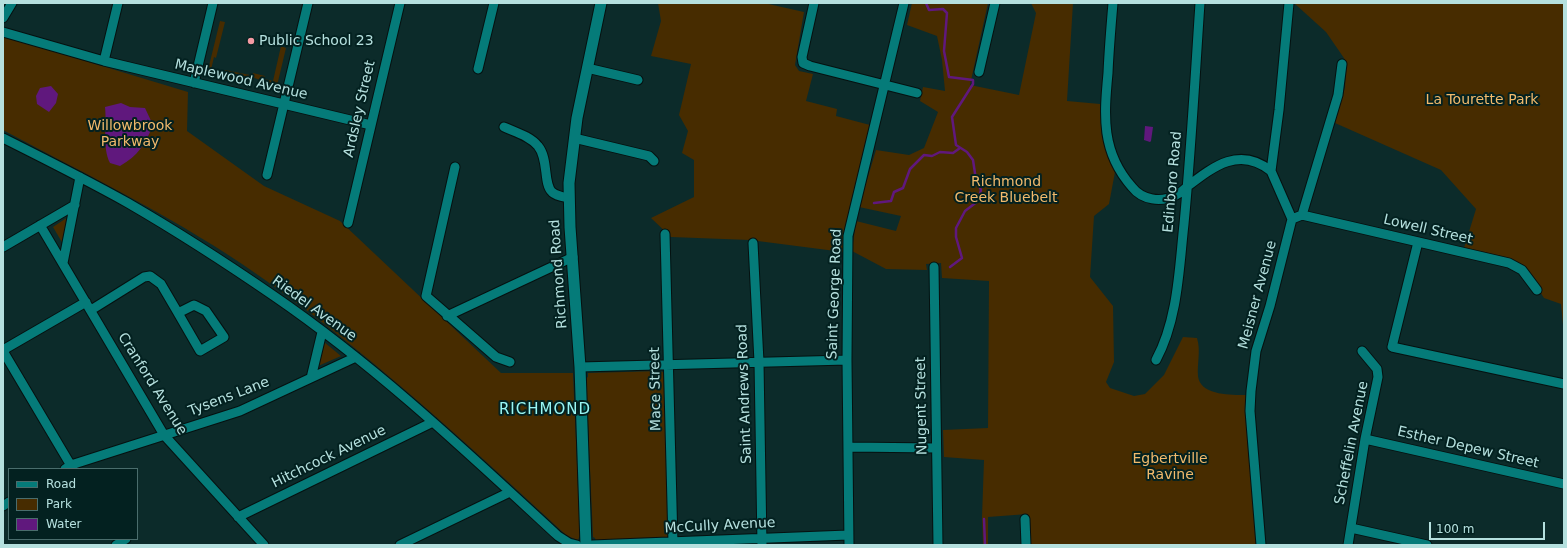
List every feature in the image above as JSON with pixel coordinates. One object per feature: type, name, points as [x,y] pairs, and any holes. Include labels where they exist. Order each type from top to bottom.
[{"type":"street","points":[[3,18],[12,3]]},
{"type":"street","points":[[104,61],[118,3]]},
{"type":"street","points":[[194,83],[213,3]]},
{"type":"street","points":[[267,176],[308,3]]},
{"type":"street","name":"Ardsley Street","points":[[348,223],[400,3]]},
{"type":"street","points":[[478,69],[494,3]]},
{"type":"street","name":"Richmond Road","points":[[586,545],[580,367],[569,198],[574,138],[601,3]]},
{"type":"street","points":[[814,3],[802,57],[803,63],[917,93]]},
{"type":"street","name":"Saint George Road","points":[[849,545],[847,360],[848,236],[904,3]]},
{"type":"street","points":[[979,72],[995,3]]},
{"type":"street","points":[[1113,3],[1105,127],[1114,161],[1127,182],[1135,191],[1150,198],[1158,200],[1175,196],[1218,165],[1230,160],[1249,160],[1265,166],[1271,171],[1292,219],[1302,215],[1338,95],[1342,64]]},
{"type":"street","name":"Edinboro Road","points":[[1156,360],[1166,340],[1178,279],[1187,187],[1200,3]]},
{"type":"street","points":[[1271,171],[1281,96],[1289,3]]},
{"type":"street","name":"Maplewood Avenue","points":[[3,32],[104,61],[371,125]]},
{"type":"street","points":[[587,68],[638,80]]},
{"type":"street","points":[[504,127],[531,139],[538,146],[546,164],[549,188],[556,195],[569,198]]},
{"type":"street","name":"Riedel Avenue","points":[[3,138],[80,177],[174,231],[274,296],[356,357],[433,422],[558,536],[569,543],[577,545]]},
{"type":"street","points":[[574,138],[649,156],[654,161]]},
{"type":"street","points":[[456,167],[426,296],[447,316],[496,356],[510,362]]},
{"type":"street","points":[[63,264],[80,177]]},
{"type":"street","points":[[3,247],[75,205]]},
{"type":"street","name":"Lowell Street","points":[[1302,215],[1509,264],[1522,270],[1537,290]]},
{"type":"street","name":"Meisner Avenue","points":[[1261,545],[1250,411],[1252,378],[1256,351],[1270,306],[1292,219]]},
{"type":"street","name":"Cranford Avenue","points":[[40,225],[164,435],[264,545]]},
{"type":"street","name":"Mace Street","points":[[665,234],[673,543]]},
{"type":"street","points":[[1418,242],[1392,347],[1564,384]]},
{"type":"street","name":"Saint Andrews Road","points":[[753,243],[759,362],[762,542]]},
{"type":"street","points":[[447,316],[573,257]]},
{"type":"street","name":"Nugent Street","points":[[934,266],[938,545]]},
{"type":"street","points":[[91,310],[144,277],[150,276],[161,284],[200,351],[224,337],[206,311],[199,306],[189,306],[178,313]]},
{"type":"street","points":[[70,468],[3,350],[86,302]]},
{"type":"street","points":[[311,378],[322,332]]},
{"type":"street","name":"Scheffelin Avenue","points":[[1348,545],[1365,439],[1378,377],[1377,369],[1362,351]]},
{"type":"street","name":"Tysens Lane","points":[[70,468],[164,435],[240,411],[356,357]]},
{"type":"street","points":[[580,367],[847,360]]},
{"type":"street","name":"Hitchcock Avenue","points":[[238,517],[433,422]]},
{"type":"street","name":"Esther Depew Street","points":[[1365,439],[1564,484]]},
{"type":"street","points":[[849,447],[936,448]]},
{"type":"street","points":[[400,545],[510,492]]},
{"type":"street","points":[[1025,519],[1026,545]]},
{"type":"street","points":[[1350,528],[1427,545]]},
{"type":"street","name":"McCully Avenue","points":[[592,545],[762,542],[848,535]]},
{"type":"green space","points":[[658,3],[764,3],[804,12],[795,65],[799,71],[813,74],[806,101],[837,109],[836,116],[870,125],[850,206],[843,252],[750,240],[671,237],[651,218],[694,197],[694,160],[682,153],[688,131],[679,115],[691,64],[651,56],[661,21]]},
{"type":"green space","name":"Richmond Creek Bluebelt","points":[[912,3],[988,3],[970,85],[1019,95],[1036,13],[1031,3],[1073,3],[1067,101],[1100,104],[1102,137],[1115,172],[1109,204],[1094,216],[1090,277],[1113,306],[1114,362],[1106,382],[1110,388],[1134,396],[1145,394],[1164,375],[1183,337],[1197,338],[1199,348],[1198,376],[1200,383],[1211,391],[1218,393],[1247,395],[1247,437],[1257,545],[1029,545],[1028,514],[988,517],[988,545],[983,545],[982,517],[984,460],[944,457],[943,430],[988,428],[989,281],[942,278],[941,263],[926,264],[927,270],[886,269],[852,251],[856,221],[896,231],[901,216],[859,207],[876,150],[909,155],[924,148],[938,112],[920,101],[923,87],[945,91],[942,60],[937,36],[907,25]]},
{"type":"green space","name":"La Tourette Park","points":[[1294,3],[1564,3],[1564,335],[1561,304],[1544,298],[1527,272],[1464,248],[1476,209],[1441,170],[1335,123],[1345,87],[1346,61],[1326,32]]},
{"type":"green space","points":[[220,21],[225,22],[216,58],[214,57],[210,74],[207,74]]},
{"type":"green space","name":"Willowbrook Parkway","points":[[3,36],[188,92],[187,131],[264,186],[340,221],[501,373],[573,373],[580,535],[578,540],[567,536],[410,394],[286,295],[242,264],[184,228],[124,194],[3,130]]},
{"type":"green space","points":[[281,46],[286,48],[276,90],[262,87],[260,80],[252,77],[253,73],[265,76],[264,79],[273,81]]},
{"type":"green space","points":[[225,70],[250,75],[249,79],[246,76],[238,76],[238,74],[230,74],[229,72],[226,74],[227,77],[235,77],[236,80],[239,78],[245,83],[223,78]]},
{"type":"green space","points":[[68,217],[63,244],[53,227]]},
{"type":"green space","points":[[324,342],[341,356],[318,366]]},
{"type":"green space","points":[[660,371],[665,373],[669,535],[667,538],[596,541],[593,537],[586,378],[588,377],[588,373]]},
{"type":"water","points":[[51,86],[58,94],[56,103],[49,112],[37,104],[36,96],[40,88]]},
{"type":"water","points":[[121,103],[130,107],[145,108],[153,125],[147,138],[137,153],[120,166],[110,163],[106,150],[105,107]]},
{"type":"water","points":[[1145,126],[1153,127],[1150,142],[1144,140]]},
{"type":"waterway","points":[[926,3],[929,10],[943,9],[947,13],[944,51],[949,77],[973,80],[973,84],[952,117],[956,145],[967,152],[973,160],[976,180],[981,190],[978,201],[965,211],[956,228],[956,237],[962,258],[950,267]]},
{"type":"waterway","points":[[874,203],[891,201],[894,192],[903,188],[910,169],[924,155],[932,156],[940,152],[953,153],[960,148]]},
{"type":"waterway","points":[[984,519],[985,545]]},
{"type":"place","name":"Public School 23","points":[[251,41]]},
{"type":"district","name":"RICHMOND","points":[[545,410]]},
{"type":"park label","name":"Egbertville Ravine","points":[[1170,468]]}]
